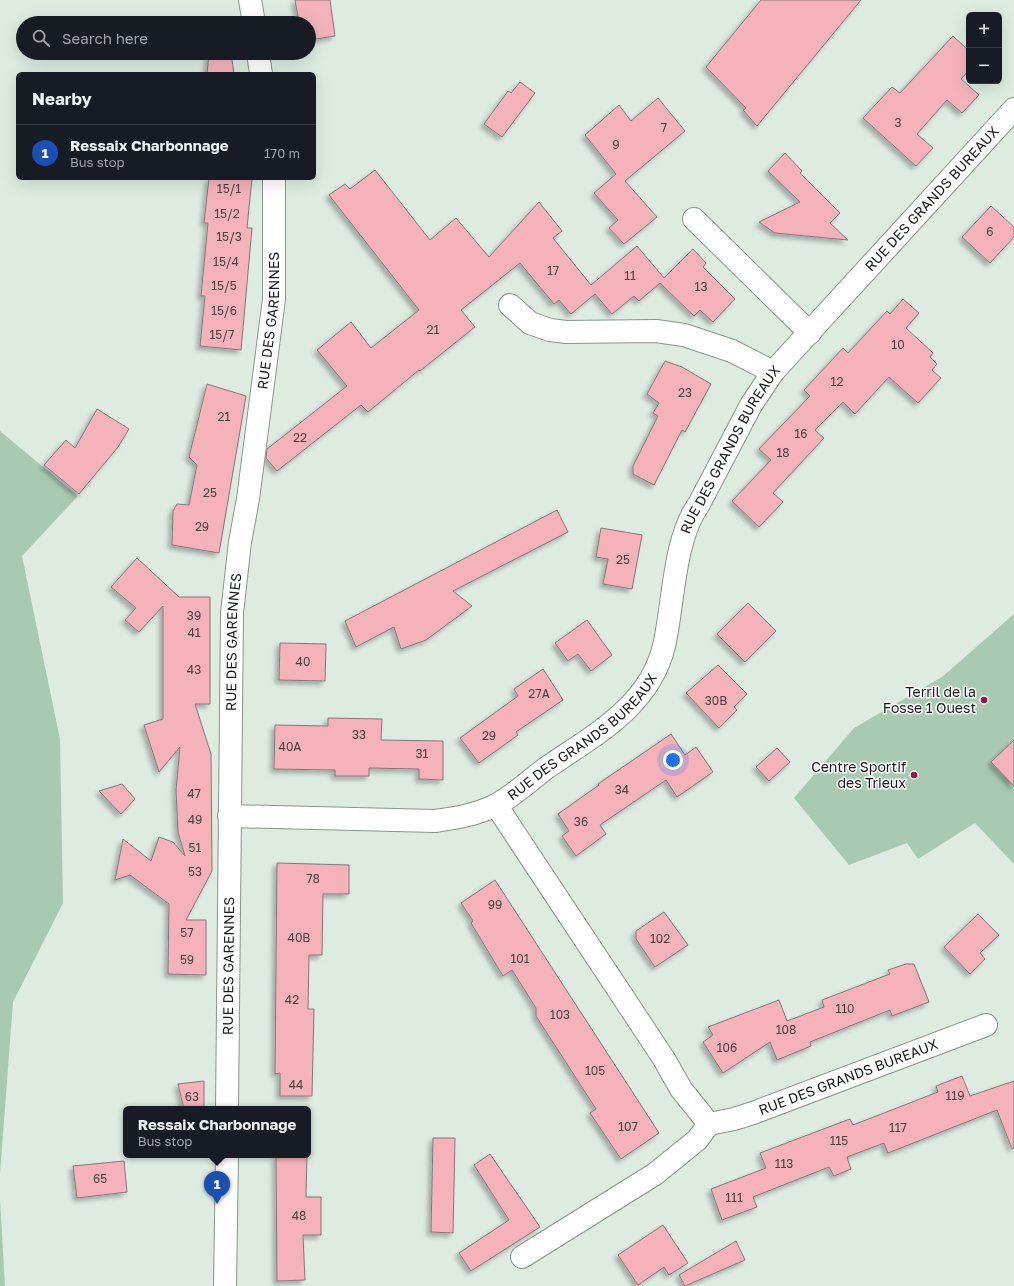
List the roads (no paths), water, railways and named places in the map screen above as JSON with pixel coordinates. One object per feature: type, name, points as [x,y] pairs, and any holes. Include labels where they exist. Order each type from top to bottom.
[{"type":"street","points":[[250,0],[253,16]]},
{"type":"street","points":[[259,60],[261,72]]},
{"type":"street","name":"RUE DES GRANDS BUREAUX","points":[[229,816],[435,821],[467,817],[496,805],[616,720],[637,700],[654,672],[664,647],[679,556],[689,517],[699,504],[751,405],[773,372],[1014,109]]},
{"type":"street","name":"RUE DES GARENNES","points":[[227,1106],[232,613],[240,542],[249,492],[274,299],[274,180]]},
{"type":"street","points":[[694,219],[810,333]]},
{"type":"street","points":[[510,305],[530,323],[550,330],[566,332],[656,331],[684,335],[732,351],[773,372]]},
{"type":"street","name":"RUE DES GRANDS BUREAUX","points":[[496,805],[664,1059],[681,1089],[709,1124],[734,1119],[753,1113],[986,1025]]},
{"type":"street","points":[[522,1256],[655,1174],[697,1140],[709,1124]]},
{"type":"street","points":[[225,1286],[227,1158]]},
{"type":"place","name":"Terril de la Fosse 1 Ouest","points":[[984,700]]},
{"type":"place","name":"Centre Sportif des Trieux","points":[[914,775]]},
{"type":"place","name":"Ressaix Charbonnage","points":[[217,1204]]}]
